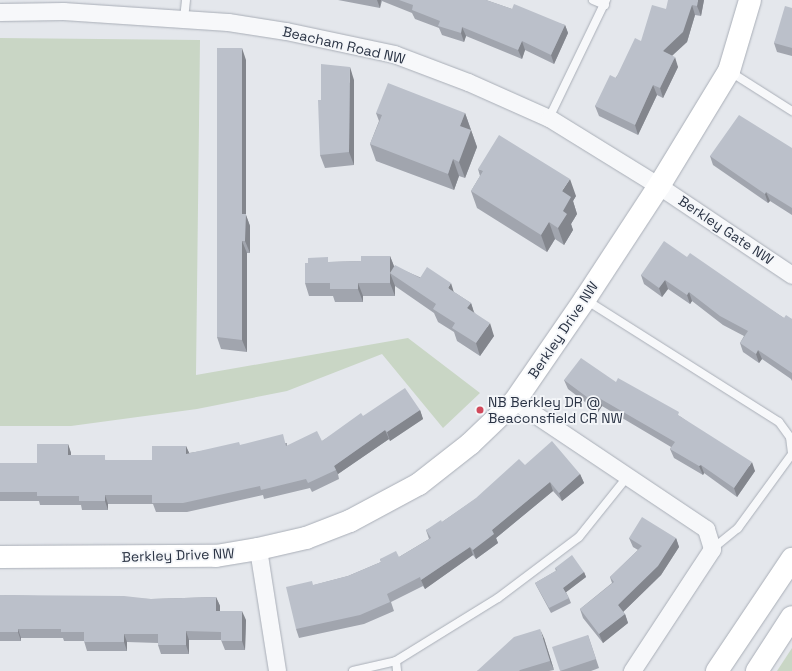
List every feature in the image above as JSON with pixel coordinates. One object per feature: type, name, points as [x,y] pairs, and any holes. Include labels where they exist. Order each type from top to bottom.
[{"type":"street","name":"Berkley Drive NW","points":[[0,557],[216,556],[258,549],[306,538],[383,505],[419,484],[456,455],[515,401],[585,300],[659,186],[729,71],[750,0]]},
{"type":"street","name":"Beacham Road NW","points":[[0,12],[63,5],[286,31],[394,54],[468,82],[549,118],[659,186]]},
{"type":"street","name":"Berkley Gate NW","points":[[659,186],[792,275]]},
{"type":"street","points":[[515,401],[706,529],[712,549],[632,671]]},
{"type":"street","points":[[258,549],[277,671]]},
{"type":"street","points":[[717,671],[792,558]]},
{"type":"street","points":[[757,671],[792,617]]},
{"type":"lane","points":[[184,19],[186,0]]},
{"type":"lane","points":[[549,118],[606,2],[593,0]]},
{"type":"lane","points":[[729,71],[792,111]]},
{"type":"lane","points":[[585,300],[779,422],[790,437],[792,454],[738,528],[712,549]]},
{"type":"lane","points":[[354,671],[396,661],[498,598],[579,537],[627,477]]},
{"type":"lane","points":[[396,661],[398,671]]},
{"type":"green space","points":[[0,38],[200,40],[196,375],[408,338],[480,393],[443,428],[382,354],[287,391],[197,409],[71,426],[0,426]]},
{"type":"green space","points":[[792,648],[792,671],[777,671]]},
{"type":"building","points":[[399,0],[486,0],[512,9],[514,4],[565,25],[551,55],[522,41],[518,50],[462,27],[461,33],[438,26],[440,21],[412,10],[413,5]]},
{"type":"building","points":[[668,0],[698,0],[697,6],[692,5],[683,32],[663,51],[675,57],[660,88],[653,85],[635,125],[595,106],[610,75],[616,78],[635,38],[641,41],[652,5],[666,9]]},
{"type":"building","points":[[785,6],[792,8],[792,48],[774,43]]},
{"type":"building","points":[[217,48],[242,48],[242,214],[246,214],[245,241],[242,241],[242,340],[217,337]]},
{"type":"building","points":[[321,64],[350,67],[349,152],[320,155],[318,100],[321,100]]},
{"type":"building","points":[[388,83],[465,113],[460,126],[471,130],[459,162],[453,159],[448,174],[370,144],[382,115],[376,113]]},
{"type":"building","points":[[739,115],[792,148],[792,208],[766,192],[765,194],[710,156]]},
{"type":"building","points":[[499,135],[570,179],[562,191],[571,197],[563,211],[567,214],[558,228],[549,222],[541,235],[471,191],[483,171],[478,169]]},
{"type":"building","points":[[664,241],[687,257],[690,253],[784,318],[786,315],[792,319],[792,373],[758,350],[756,354],[740,343],[748,331],[720,316],[689,292],[687,295],[665,280],[659,288],[641,275]]},
{"type":"building","points":[[361,256],[390,256],[390,283],[358,283],[358,289],[330,289],[330,283],[305,283],[305,263],[308,263],[308,258],[328,257],[328,262],[361,261]]},
{"type":"building","points":[[395,265],[420,278],[427,267],[451,283],[448,288],[471,303],[467,308],[490,323],[476,343],[452,328],[455,323],[433,309],[436,304],[390,273]]},
{"type":"building","points":[[581,358],[616,382],[618,378],[679,412],[678,415],[752,462],[734,488],[701,465],[699,466],[670,449],[675,442],[599,398],[595,403],[564,380]]},
{"type":"building","points":[[405,388],[420,410],[387,432],[385,430],[334,466],[336,470],[308,483],[306,479],[261,490],[260,486],[183,503],[152,503],[152,495],[105,495],[105,501],[79,501],[79,496],[37,496],[37,492],[0,492],[0,463],[37,463],[37,444],[68,444],[68,455],[105,455],[105,460],[152,460],[152,446],[186,446],[186,454],[239,442],[240,445],[283,434],[286,446],[317,431],[322,441],[361,413],[363,416]]},
{"type":"building","points":[[552,441],[580,474],[559,493],[550,482],[492,530],[494,534],[473,550],[470,547],[421,580],[420,577],[387,594],[390,602],[360,615],[296,629],[286,587],[312,581],[313,585],[348,576],[381,562],[380,559],[396,551],[399,557],[431,538],[426,530],[441,520],[442,522],[476,498],[519,459],[525,465]]},
{"type":"building","points":[[642,517],[676,538],[658,566],[618,605],[625,614],[599,634],[580,609],[614,582],[610,577],[642,546],[629,538]]},
{"type":"building","points":[[572,555],[584,572],[563,588],[569,598],[549,608],[535,583],[557,570],[555,568]]},
{"type":"building","points":[[0,595],[124,596],[151,599],[216,597],[216,611],[242,611],[242,641],[221,641],[221,632],[186,631],[186,645],[158,645],[158,634],[124,634],[124,642],[84,642],[84,632],[61,632],[61,629],[18,629],[18,632],[0,632]]},
{"type":"building","points":[[540,629],[550,661],[519,671],[477,671],[514,637]]},
{"type":"building","points":[[588,635],[596,659],[560,671],[552,647]]},
{"type":"place","name":"NB Berkley DR @ Beaconsfield CR NW","points":[[480,410]]}]
